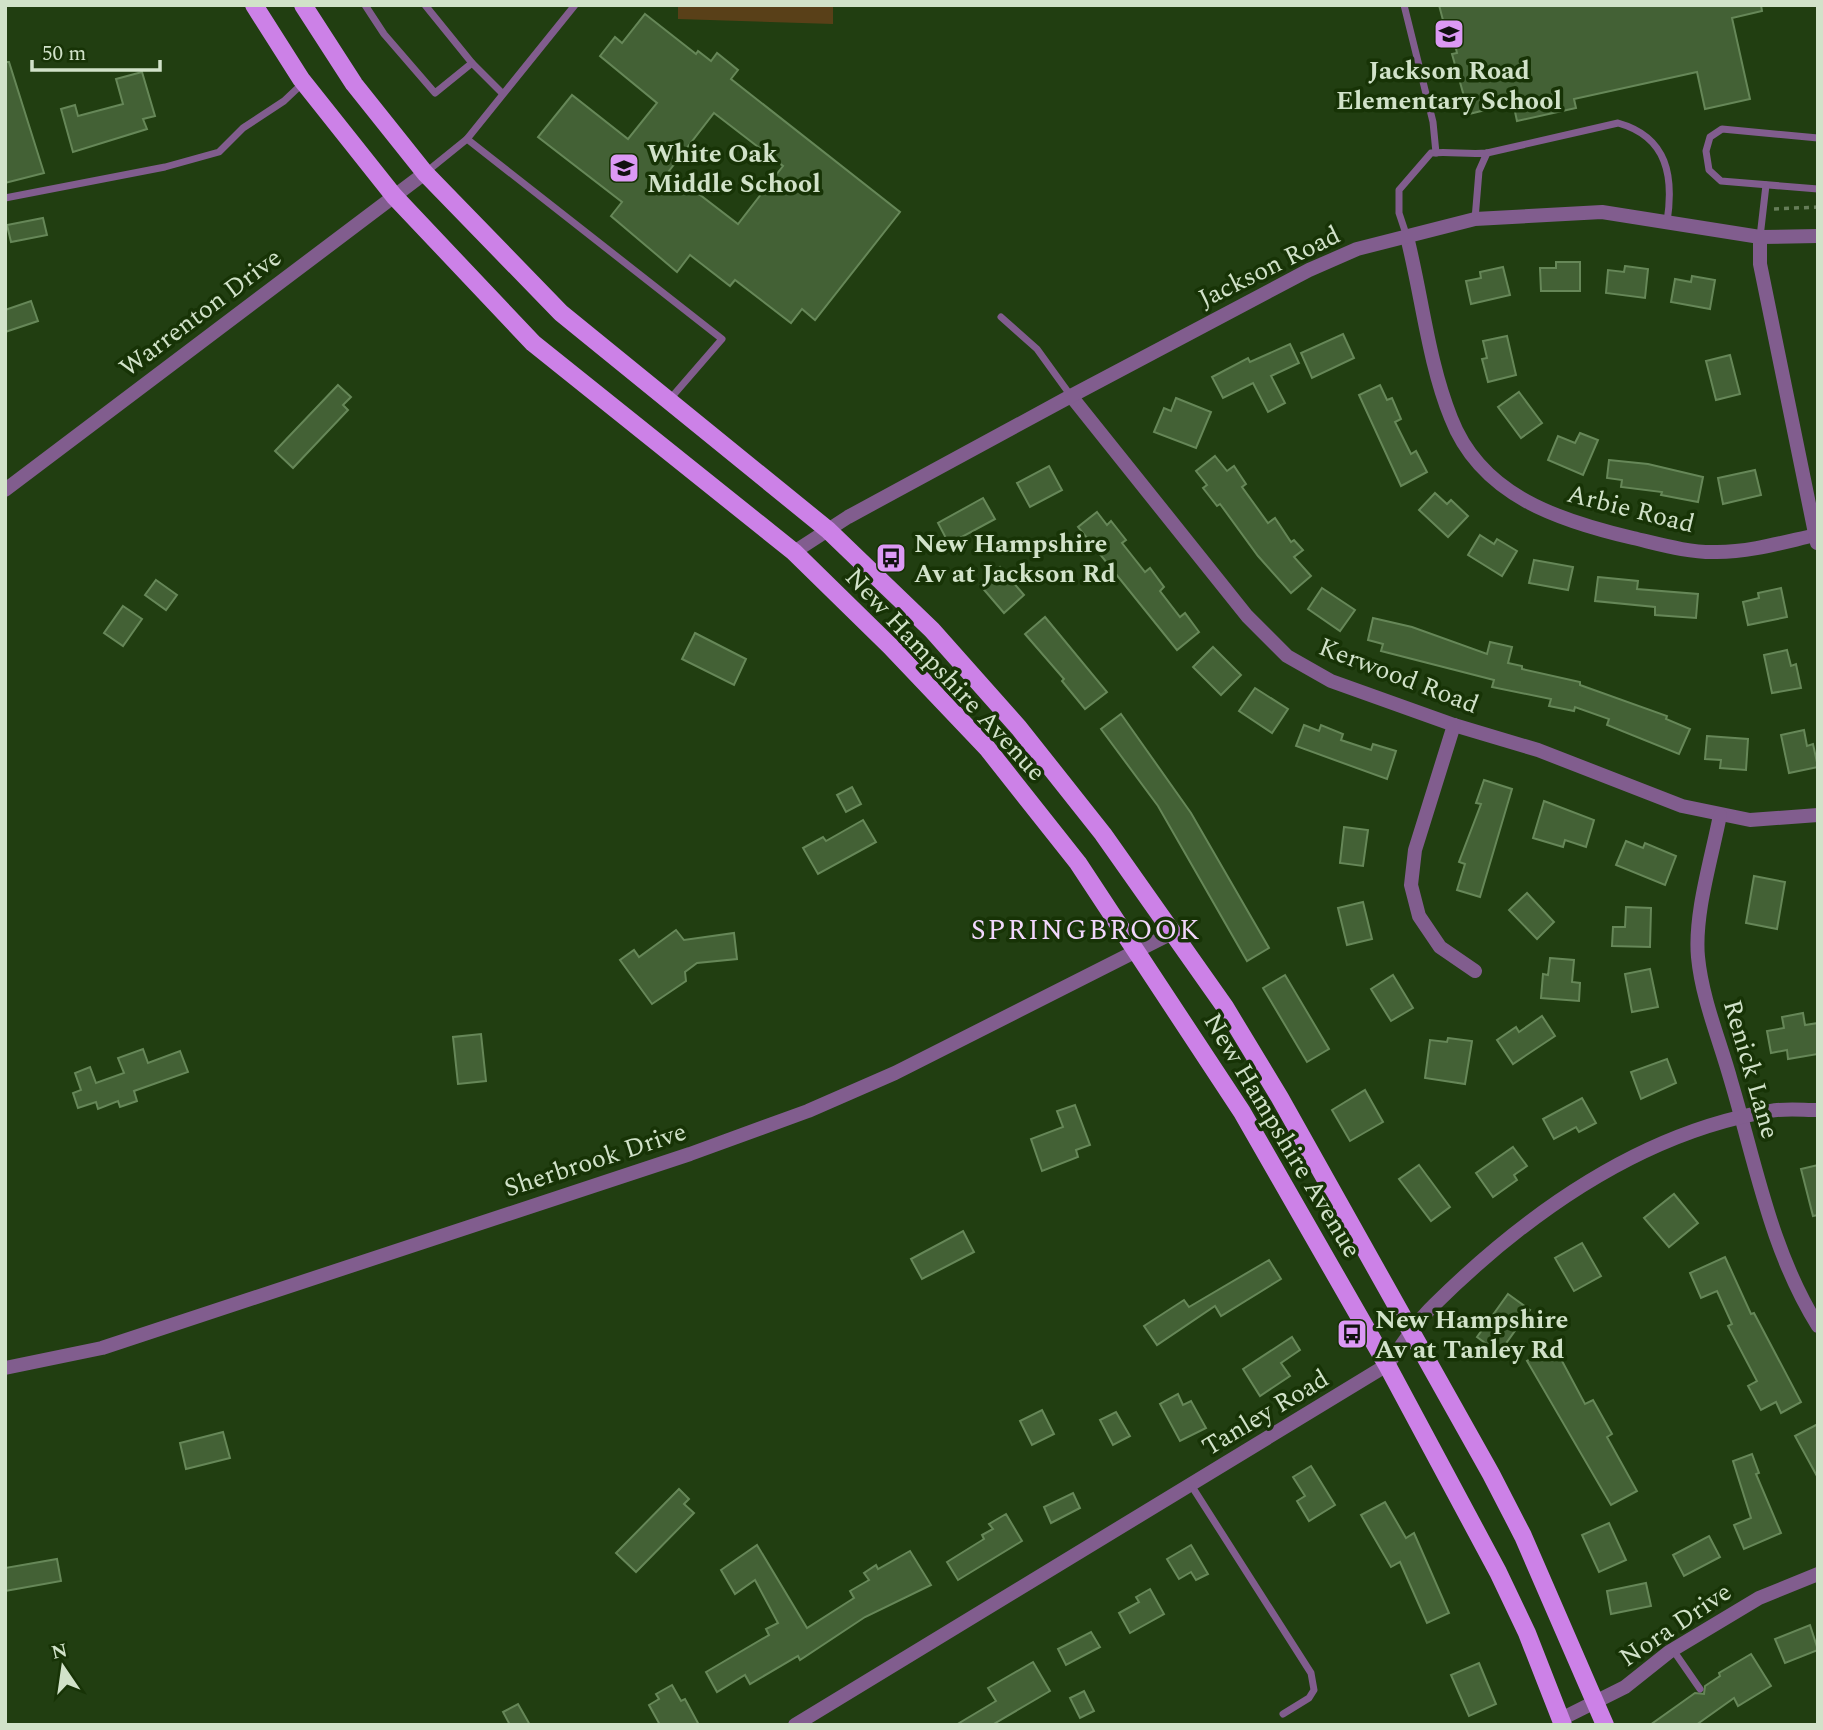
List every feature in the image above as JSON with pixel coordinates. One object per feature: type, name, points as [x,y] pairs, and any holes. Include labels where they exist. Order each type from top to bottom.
[{"type":"main road","name":"New Hampshire Avenue","points":[[254,5],[304,82],[394,196],[533,343],[794,552],[890,646],[987,748],[1078,863],[1242,1112],[1387,1365],[1498,1572],[1562,1722]]},
{"type":"main road","name":"New Hampshire Avenue","points":[[303,5],[354,84],[425,173],[561,313],[828,530],[932,630],[1019,728],[1103,834],[1225,1007],[1280,1098],[1523,1536],[1605,1725]]},
{"type":"street","name":"Warrenton Drive","points":[[5,490],[425,173]]},
{"type":"street","name":"Jackson Road","points":[[794,552],[828,530],[1071,396],[1309,270],[1357,250],[1475,219],[1602,212],[1760,237],[1818,236]]},
{"type":"street","name":"Arbie Road","points":[[1407,237],[1451,420],[1474,455],[1503,486],[1536,509],[1590,528],[1660,545],[1716,553],[1817,539]]},
{"type":"street","points":[[1760,237],[1759,264],[1817,539]]},
{"type":"street","name":"Kerwood Road","points":[[1071,396],[1247,617],[1287,656],[1331,681],[1538,750],[1682,806],[1750,820],[1818,816]]},
{"type":"street","points":[[1454,724],[1415,850],[1411,885],[1419,916],[1440,947],[1475,971]]},
{"type":"street","name":"Renick Lane","points":[[1720,815],[1702,909],[1698,956],[1706,996],[1768,1214],[1788,1272],[1818,1326]]},
{"type":"street","name":"Sherbrook Drive","points":[[5,1368],[102,1348],[690,1154],[808,1111],[895,1073],[1174,932]]},
{"type":"street","name":"Tanley Road","points":[[795,1725],[1387,1365],[1441,1299],[1519,1231],[1583,1184],[1636,1154],[1694,1129],[1772,1110],[1818,1110]]},
{"type":"street","name":"Nora Drive","points":[[1562,1722],[1625,1687],[1673,1650],[1759,1598],[1818,1574]]},
{"type":"lane","points":[[365,5],[384,34],[435,93],[471,63]]},
{"type":"lane","points":[[425,5],[471,63],[502,93]]},
{"type":"lane","points":[[425,173],[467,139],[575,5]]},
{"type":"lane","points":[[1404,5],[1433,122],[1436,153]]},
{"type":"lane","points":[[5,198],[165,167],[219,152],[243,128],[284,102],[304,82]]},
{"type":"lane","points":[[1407,237],[1399,213],[1399,190],[1431,153],[1488,153],[1618,123],[1632,127],[1660,151],[1668,167],[1670,185],[1667,222]]},
{"type":"lane","points":[[1818,138],[1721,129],[1710,137],[1706,151],[1709,170],[1721,181],[1818,189]]},
{"type":"lane","points":[[467,139],[722,339],[669,399]]},
{"type":"lane","points":[[1475,219],[1479,171],[1488,153]]},
{"type":"lane","points":[[1760,237],[1766,184]]},
{"type":"lane","points":[[1001,317],[1037,349],[1071,396]]},
{"type":"lane","points":[[1191,1486],[1311,1673],[1314,1690],[1309,1698],[1283,1714]]},
{"type":"lane","points":[[1673,1650],[1700,1689]]},
{"type":"path","points":[[1762,210],[1818,207]]},
{"type":"shaded area","points":[[678,5],[833,5],[833,24],[678,19]]},
{"type":"building","points":[[1439,5],[1761,5],[1762,11],[1732,18],[1750,99],[1705,109],[1697,72],[1574,99],[1576,108],[1517,121],[1514,107],[1503,110],[1502,106],[1469,114],[1452,54],[1457,53],[1450,23],[1444,24]]},
{"type":"building","name":"White Oak Middle School","points":[[645,14],[696,54],[698,51],[711,61],[717,53],[738,70],[731,79],[900,212],[815,320],[802,309],[791,323],[735,280],[730,286],[690,255],[677,272],[611,216],[622,202],[538,137],[572,95],[628,139],[657,103],[600,56],[615,37],[622,43]],"holes":[[[714,113],[783,166],[738,224],[669,171]]]},
{"type":"building","points":[[5,62],[9,62],[44,173],[5,183]]},
{"type":"building","points":[[142,72],[155,116],[143,119],[147,129],[73,152],[61,109],[75,105],[78,116],[123,104],[116,79]]},
{"type":"building","points":[[43,218],[47,235],[11,242],[7,225]]},
{"type":"building","points":[[1556,262],[1580,262],[1580,291],[1541,291],[1540,268],[1556,268]]},
{"type":"building","points":[[1625,266],[1648,269],[1645,298],[1606,293],[1608,270],[1624,272]]},
{"type":"building","points":[[1503,267],[1510,295],[1471,304],[1466,281],[1481,278],[1480,272]]},
{"type":"building","points":[[1692,276],[1715,280],[1710,309],[1671,302],[1675,279],[1691,282]]},
{"type":"building","points":[[31,301],[38,321],[5,332],[5,310]]},
{"type":"building","points":[[1343,334],[1354,358],[1312,378],[1301,353]]},
{"type":"building","points":[[1507,336],[1516,375],[1488,382],[1482,359],[1487,358],[1483,341]]},
{"type":"building","points":[[1290,344],[1299,363],[1271,376],[1285,403],[1268,412],[1253,383],[1223,398],[1212,377],[1248,358],[1250,362]]},
{"type":"building","points":[[1730,355],[1740,394],[1716,400],[1706,361]]},
{"type":"building","points":[[338,385],[351,397],[343,405],[348,410],[293,468],[275,451]]},
{"type":"building","points":[[1380,385],[1387,400],[1392,398],[1401,419],[1395,422],[1411,454],[1416,451],[1427,472],[1401,486],[1359,395]]},
{"type":"building","points":[[1519,392],[1542,423],[1521,438],[1498,407]]},
{"type":"building","points":[[1176,398],[1211,412],[1196,448],[1154,432],[1164,408],[1171,411]]},
{"type":"building","points":[[1580,433],[1598,440],[1583,475],[1548,460],[1558,436],[1575,443]]},
{"type":"building","points":[[1215,456],[1227,471],[1234,466],[1246,484],[1242,487],[1268,523],[1275,518],[1291,542],[1294,540],[1303,550],[1294,557],[1311,576],[1291,593],[1258,556],[1220,504],[1217,506],[1203,488],[1207,485],[1196,471]]},
{"type":"building","points":[[1609,460],[1648,464],[1703,477],[1698,502],[1661,495],[1662,492],[1621,487],[1622,480],[1607,478]]},
{"type":"building","points":[[1049,466],[1062,490],[1030,507],[1017,483]]},
{"type":"building","points":[[1755,470],[1761,495],[1723,504],[1718,478]]},
{"type":"building","points":[[1435,493],[1447,504],[1451,500],[1468,516],[1448,537],[1419,510]]},
{"type":"building","points":[[983,498],[995,519],[949,544],[938,523]]},
{"type":"building","points":[[1097,512],[1107,525],[1111,521],[1126,540],[1122,543],[1145,572],[1150,568],[1164,587],[1160,591],[1180,617],[1185,613],[1199,632],[1177,650],[1078,527]]},
{"type":"building","points":[[1480,535],[1494,544],[1497,539],[1517,551],[1502,576],[1468,555]]},
{"type":"building","points":[[1534,560],[1573,567],[1568,590],[1529,583]]},
{"type":"building","points":[[1000,567],[1024,595],[1004,613],[980,585]]},
{"type":"building","points":[[1598,577],[1638,581],[1637,589],[1698,594],[1696,618],[1655,615],[1655,607],[1595,601]]},
{"type":"building","points":[[156,580],[177,595],[166,610],[145,595]]},
{"type":"building","points":[[1322,588],[1355,610],[1340,631],[1308,609]]},
{"type":"building","points":[[1781,588],[1787,617],[1748,625],[1743,602],[1759,598],[1758,593]]},
{"type":"building","points":[[123,606],[142,619],[123,646],[104,633]]},
{"type":"building","points":[[1045,617],[1107,692],[1085,709],[1062,681],[1064,679],[1025,634]]},
{"type":"building","points":[[1373,618],[1412,627],[1487,654],[1490,642],[1512,647],[1508,663],[1522,666],[1522,669],[1580,682],[1580,685],[1667,716],[1666,719],[1690,729],[1679,754],[1607,725],[1609,719],[1575,707],[1574,711],[1549,706],[1551,699],[1492,687],[1494,680],[1381,651],[1383,644],[1368,640]]},
{"type":"building","points":[[695,633],[746,659],[734,685],[682,659]]},
{"type":"building","points":[[1213,647],[1241,675],[1221,695],[1193,667]]},
{"type":"building","points":[[1787,650],[1791,666],[1796,664],[1801,688],[1772,693],[1764,655]]},
{"type":"building","points":[[1255,688],[1288,709],[1272,733],[1239,711]]},
{"type":"building","points":[[1121,714],[1191,813],[1269,948],[1247,961],[1158,806],[1101,729]]},
{"type":"building","points":[[1304,725],[1319,731],[1321,725],[1343,734],[1341,740],[1371,750],[1373,744],[1396,751],[1387,779],[1296,746]]},
{"type":"building","points":[[1804,730],[1807,746],[1813,744],[1818,767],[1789,773],[1781,735]]},
{"type":"building","points":[[1707,736],[1748,739],[1746,770],[1720,768],[1721,760],[1705,759]]},
{"type":"building","points":[[1484,780],[1512,789],[1480,897],[1457,890],[1465,864],[1459,862],[1481,804],[1476,803]]},
{"type":"building","points":[[852,787],[861,804],[846,812],[837,795]]},
{"type":"building","points":[[1544,801],[1594,820],[1586,847],[1565,840],[1563,847],[1533,838]]},
{"type":"building","points":[[863,820],[876,842],[818,874],[803,848],[823,837],[826,841]]},
{"type":"building","points":[[1344,827],[1368,830],[1363,866],[1340,863]]},
{"type":"building","points":[[1626,841],[1643,848],[1645,843],[1676,856],[1665,885],[1616,865]]},
{"type":"building","points":[[1754,876],[1785,882],[1777,929],[1746,923]]},
{"type":"building","points":[[1527,893],[1554,922],[1537,939],[1509,910]]},
{"type":"building","points":[[1363,902],[1372,939],[1347,945],[1338,908]]},
{"type":"building","points":[[1626,907],[1651,908],[1650,947],[1612,946],[1613,927],[1625,927]]},
{"type":"building","points":[[676,930],[684,940],[734,933],[737,959],[697,963],[685,972],[686,981],[652,1004],[620,960],[634,950],[639,957]]},
{"type":"building","points":[[1550,958],[1574,960],[1572,982],[1580,983],[1579,1001],[1541,998],[1543,974],[1548,975]]},
{"type":"building","points":[[1650,969],[1658,1007],[1632,1012],[1625,974]]},
{"type":"building","points":[[1285,975],[1329,1049],[1307,1062],[1263,988]]},
{"type":"building","points":[[1393,975],[1413,1008],[1391,1021],[1371,989]]},
{"type":"building","points":[[1803,1013],[1805,1025],[1818,1023],[1818,1054],[1788,1059],[1787,1050],[1771,1053],[1767,1031],[1784,1028],[1782,1017]]},
{"type":"building","points":[[1542,1016],[1555,1036],[1513,1064],[1497,1040],[1516,1027],[1519,1032]]},
{"type":"building","points":[[481,1034],[486,1081],[458,1084],[453,1037]]},
{"type":"building","points":[[1448,1038],[1472,1041],[1465,1084],[1425,1078],[1430,1040],[1447,1042]]},
{"type":"building","points":[[143,1049],[148,1063],[180,1051],[188,1072],[134,1091],[137,1101],[120,1107],[118,1101],[98,1109],[96,1102],[78,1108],[73,1093],[81,1090],[75,1073],[90,1067],[96,1083],[124,1073],[118,1058]]},
{"type":"building","points":[[1667,1059],[1676,1083],[1641,1099],[1631,1072]]},
{"type":"building","points":[[1365,1090],[1383,1122],[1350,1141],[1332,1110]]},
{"type":"building","points":[[1582,1098],[1596,1123],[1579,1132],[1576,1127],[1554,1139],[1543,1119]]},
{"type":"building","points":[[1075,1105],[1090,1145],[1076,1150],[1078,1157],[1042,1171],[1031,1139],[1063,1127],[1057,1111]]},
{"type":"building","points":[[1513,1147],[1527,1166],[1514,1175],[1517,1180],[1493,1197],[1476,1173]]},
{"type":"building","points":[[1419,1165],[1450,1207],[1431,1221],[1399,1179]]},
{"type":"building","points":[[1818,1165],[1818,1215],[1813,1216],[1801,1169]]},
{"type":"building","points":[[1674,1194],[1698,1223],[1669,1247],[1644,1218]]},
{"type":"building","points":[[963,1231],[974,1252],[922,1279],[911,1259]]},
{"type":"building","points":[[1582,1243],[1601,1276],[1574,1291],[1555,1258]]},
{"type":"building","points":[[1725,1257],[1751,1314],[1754,1313],[1801,1402],[1781,1413],[1776,1402],[1761,1410],[1748,1386],[1757,1381],[1728,1326],[1732,1324],[1717,1291],[1701,1298],[1690,1273]]},
{"type":"building","points":[[1269,1260],[1281,1279],[1221,1316],[1215,1306],[1157,1345],[1144,1326],[1184,1300],[1189,1307]]},
{"type":"building","points":[[1508,1294],[1530,1310],[1499,1353],[1477,1337]]},
{"type":"building","points":[[1292,1337],[1300,1350],[1281,1363],[1290,1376],[1260,1396],[1243,1369]]},
{"type":"building","points":[[1554,1346],[1585,1404],[1593,1400],[1612,1434],[1607,1437],[1637,1491],[1611,1505],[1527,1361]]},
{"type":"building","points":[[1178,1394],[1183,1405],[1191,1401],[1206,1428],[1180,1441],[1160,1404]]},
{"type":"building","points":[[1042,1410],[1054,1434],[1032,1445],[1020,1421]]},
{"type":"building","points":[[1116,1412],[1130,1436],[1113,1445],[1100,1420]]},
{"type":"building","points":[[1818,1424],[1818,1478],[1795,1436]]},
{"type":"building","points":[[223,1432],[230,1458],[186,1469],[180,1443]]},
{"type":"building","points":[[1752,1454],[1759,1473],[1756,1474],[1781,1533],[1744,1549],[1734,1525],[1751,1518],[1733,1461]]},
{"type":"building","points":[[1311,1466],[1335,1505],[1309,1521],[1297,1501],[1305,1496],[1293,1477]]},
{"type":"building","points":[[679,1489],[689,1499],[684,1504],[694,1513],[636,1572],[616,1553]]},
{"type":"building","points":[[1073,1493],[1080,1508],[1051,1523],[1044,1507]]},
{"type":"building","points":[[1385,1502],[1406,1538],[1414,1533],[1449,1613],[1427,1623],[1400,1562],[1391,1567],[1361,1515]]},
{"type":"building","points":[[1006,1514],[1022,1541],[958,1580],[947,1562],[984,1539],[982,1535],[993,1529],[989,1524]]},
{"type":"building","points":[[1609,1523],[1626,1560],[1599,1572],[1582,1535]]},
{"type":"building","points":[[1709,1536],[1720,1557],[1684,1576],[1673,1555]]},
{"type":"building","points":[[757,1545],[807,1628],[854,1598],[850,1591],[869,1580],[864,1573],[876,1565],[878,1569],[910,1551],[931,1585],[865,1617],[800,1660],[798,1656],[750,1684],[745,1675],[717,1692],[706,1672],[769,1635],[766,1629],[778,1623],[755,1580],[735,1594],[721,1570]]},
{"type":"building","points":[[1191,1545],[1208,1574],[1196,1580],[1191,1572],[1179,1579],[1167,1559]]},
{"type":"building","points":[[57,1559],[61,1581],[5,1591],[5,1568]]},
{"type":"building","points":[[1646,1583],[1651,1606],[1611,1614],[1607,1591]]},
{"type":"building","points":[[1150,1589],[1164,1614],[1130,1633],[1119,1613],[1139,1602],[1136,1597]]},
{"type":"building","points":[[1810,1625],[1818,1650],[1785,1663],[1775,1639]]},
{"type":"building","points":[[1091,1632],[1100,1647],[1066,1665],[1058,1649]]},
{"type":"building","points":[[1751,1654],[1771,1686],[1738,1706],[1734,1698],[1696,1725],[1650,1725],[1695,1693],[1704,1694],[1705,1686],[1720,1676],[1719,1673]]},
{"type":"building","points":[[1033,1662],[1050,1691],[992,1725],[956,1725],[996,1701],[988,1688]]},
{"type":"building","points":[[1479,1663],[1496,1704],[1469,1716],[1451,1675]]},
{"type":"building","points":[[672,1685],[681,1701],[685,1699],[699,1725],[660,1725],[649,1705],[659,1699],[656,1694]]},
{"type":"building","points":[[1084,1691],[1094,1711],[1080,1718],[1070,1698]]},
{"type":"building","points":[[518,1704],[530,1725],[510,1725],[503,1712]]},
{"type":"place","name":"Jackson Road Elementary School","points":[[1449,34]]},
{"type":"place","name":"White Oak Middle School","points":[[624,168]]},
{"type":"place","name":"New Hampshire Av at Jackson Rd","points":[[891,558]]},
{"type":"place","name":"New Hampshire Av at Tanley Rd","points":[[1352,1334]]},
{"type":"district","name":"SPRINGBROOK","points":[[1086,929]]}]
